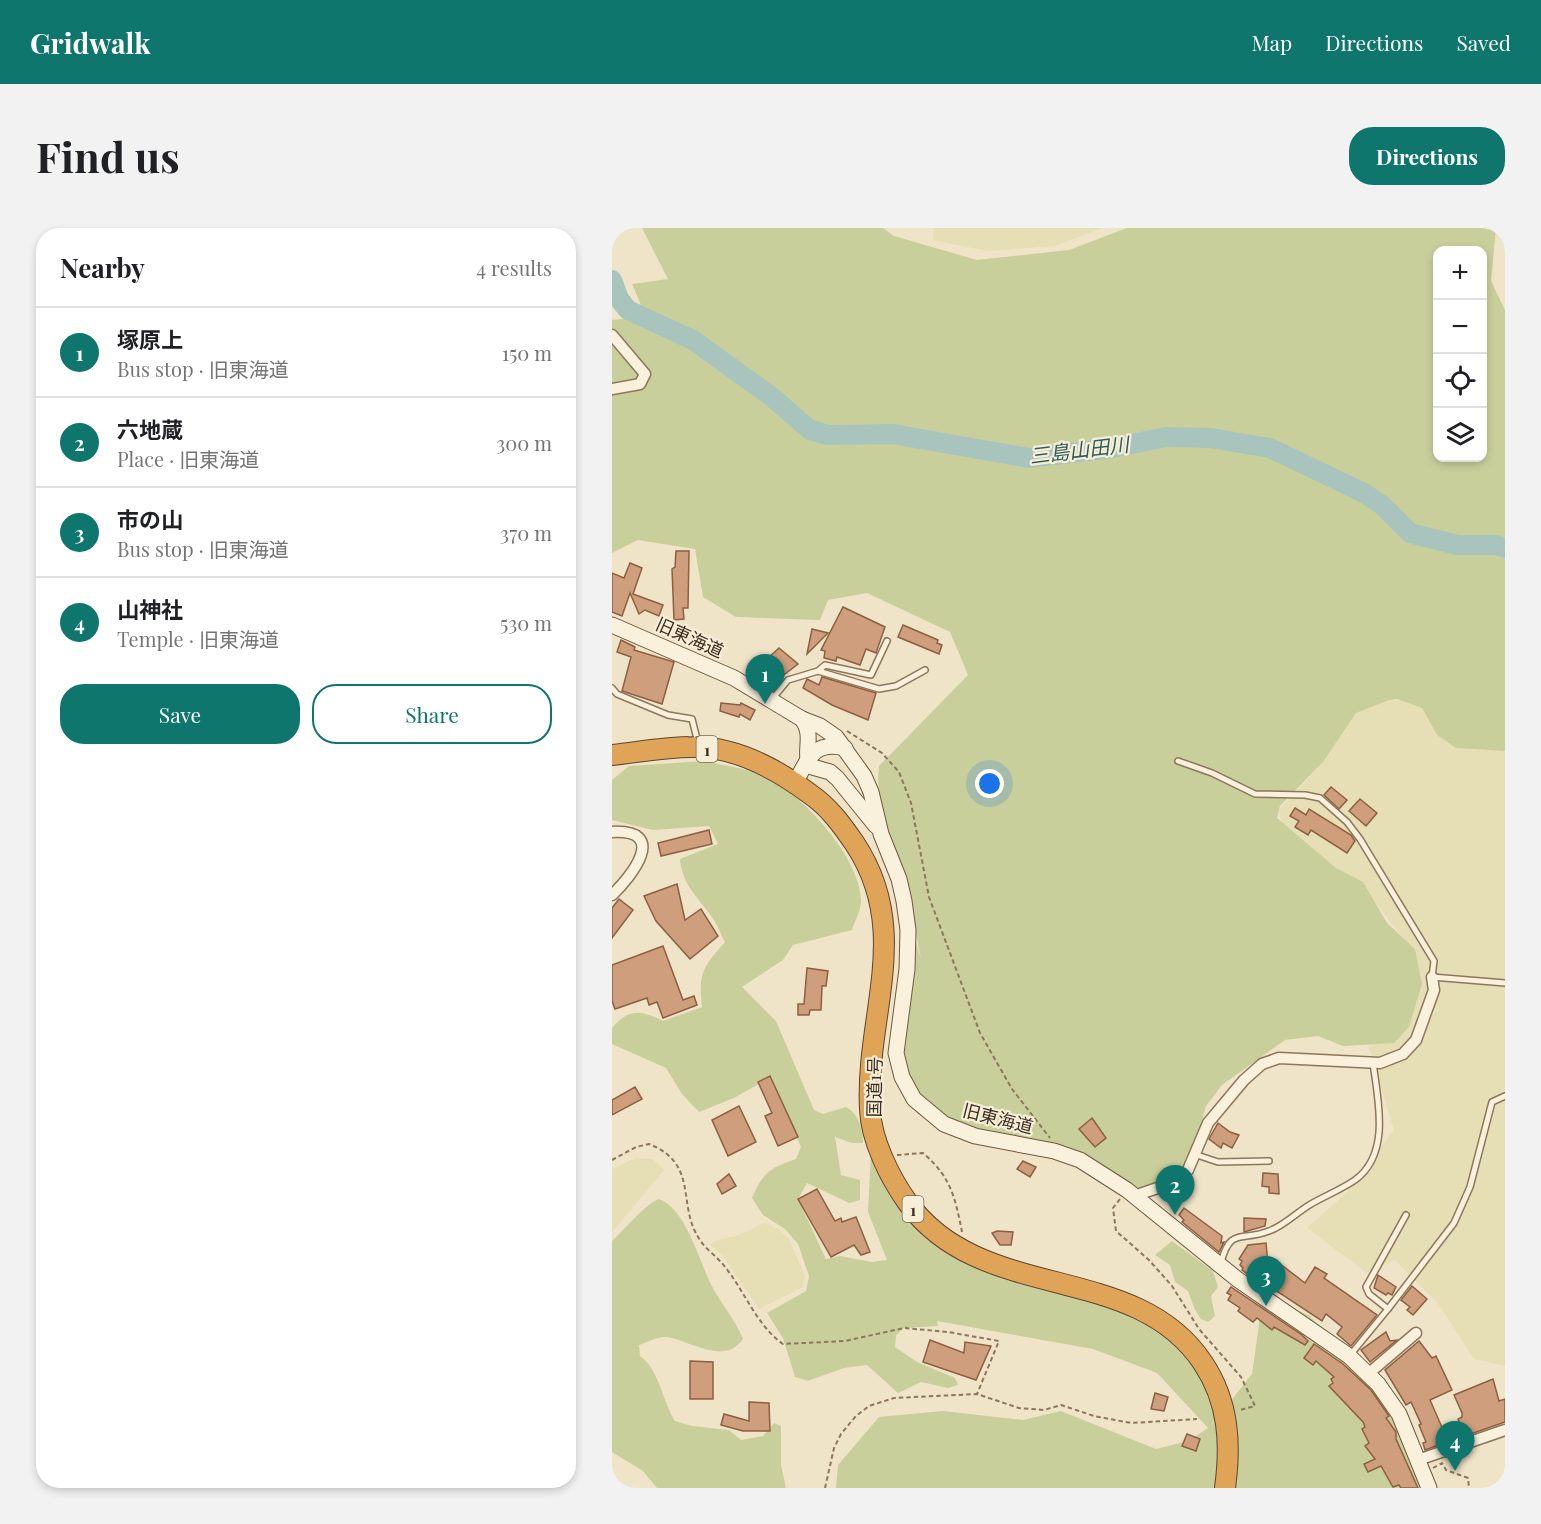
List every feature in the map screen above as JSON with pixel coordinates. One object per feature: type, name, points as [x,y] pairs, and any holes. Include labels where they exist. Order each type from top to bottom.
[{"type":"highway","name":"国道1号","points":[[612,755],[700,740],[750,759],[804,770],[818,799],[843,826],[864,857],[883,907],[882,978],[870,1085],[870,1112],[876,1139],[896,1183],[924,1223],[956,1248],[1010,1271],[1109,1297],[1145,1311],[1175,1330],[1208,1371],[1227,1422],[1230,1454],[1225,1488]]},
{"type":"street","points":[[612,335],[645,374],[640,384],[612,388]]},
{"type":"street","name":"旧東海道","points":[[612,625],[734,678],[802,719],[820,726],[845,748],[864,776],[871,792],[881,834],[899,879],[908,930],[907,969],[896,1053],[909,1089],[927,1112],[944,1124],[975,1136],[1054,1151],[1080,1160],[1130,1193],[1220,1265],[1349,1356],[1368,1374],[1399,1414],[1424,1465],[1429,1488]]},
{"type":"street","points":[[802,719],[809,733],[804,770]]},
{"type":"street","points":[[804,770],[827,747],[845,748]]},
{"type":"street","points":[[804,770],[830,772],[849,791],[881,834]]},
{"type":"street","points":[[849,791],[860,790],[864,776]]},
{"type":"street","points":[[612,832],[631,833],[637,838],[642,847],[642,857],[628,880],[612,895]]},
{"type":"street","points":[[1130,1193],[1178,1181],[1188,1170],[1208,1123],[1244,1080],[1262,1064],[1279,1058],[1373,1064],[1403,1054],[1416,1040],[1434,990],[1432,977]]},
{"type":"street","points":[[1368,1374],[1416,1333]]},
{"type":"street","points":[[1424,1465],[1505,1430]]},
{"type":"lane","points":[[772,700],[788,680],[818,671],[825,665],[871,675],[887,641]]},
{"type":"lane","points":[[818,671],[879,689],[896,686],[925,670]]},
{"type":"lane","points":[[612,688],[621,696],[660,712],[692,719],[700,740]]},
{"type":"lane","points":[[1178,761],[1212,772],[1255,795],[1305,795],[1320,798],[1347,822],[1360,838],[1434,961],[1432,977],[1505,983]]},
{"type":"lane","points":[[1220,1265],[1227,1243],[1232,1239],[1273,1230],[1309,1205],[1357,1179],[1375,1155],[1380,1120],[1373,1064]]},
{"type":"lane","points":[[1349,1356],[1454,1223],[1470,1187],[1492,1101],[1505,1096]]},
{"type":"lane","points":[[1194,1154],[1218,1162],[1269,1161]]},
{"type":"lane","points":[[1388,1309],[1369,1294],[1366,1287],[1406,1215]]},
{"type":"path","points":[[846,730],[882,753],[899,772],[911,802],[929,897],[980,1033],[1012,1089],[1051,1139],[1054,1151]]},
{"type":"path","points":[[612,1160],[636,1147],[649,1144],[669,1155],[687,1189],[687,1215],[700,1241],[724,1265],[753,1309],[783,1344],[845,1341],[904,1328],[948,1332],[999,1341],[977,1394]]},
{"type":"path","points":[[891,1150],[899,1156],[923,1153],[942,1170],[952,1189],[962,1234]]},
{"type":"path","points":[[1130,1193],[1113,1208],[1116,1231],[1149,1260],[1172,1286],[1199,1329],[1235,1369],[1255,1406],[1240,1410]]},
{"type":"path","points":[[825,1488],[838,1441],[856,1416],[869,1406],[894,1398],[977,1394],[1019,1408],[1044,1410],[1061,1404],[1094,1416],[1131,1423],[1197,1419]]},
{"type":"path","points":[[1424,1465],[1442,1463],[1446,1470],[1468,1478],[1469,1488]]},
{"type":"shaded area","points":[[934,228],[1103,228],[1054,246],[987,251],[933,240]]},
{"type":"shaded area","points":[[1389,700],[1419,700],[1505,751],[1505,1366],[1474,1359],[1438,1303],[1395,1260],[1367,1273],[1307,1228],[1346,1193],[1394,1130],[1368,1045],[1397,1041],[1416,954],[1375,902],[1284,835],[1279,810],[1318,768],[1356,713]]},
{"type":"shaded area","points":[[636,1158],[653,1159],[664,1170],[612,1232],[612,1169]]},
{"type":"shaded area","points":[[764,1223],[778,1229],[789,1239],[805,1276],[803,1287],[759,1309],[723,1256],[710,1245],[714,1241],[742,1234]]},
{"type":"green space","points":[[642,228],[883,228],[894,236],[977,260],[1069,250],[1127,228],[1496,228],[1491,281],[1505,310],[1505,751],[1456,748],[1437,735],[1422,708],[1397,699],[1389,700],[1356,713],[1323,762],[1280,806],[1277,818],[1336,868],[1363,882],[1387,923],[1415,949],[1422,984],[1409,1027],[1394,1043],[1343,1046],[1318,1036],[1285,1040],[1222,1085],[1206,1106],[1188,1170],[1157,1183],[1127,1190],[1065,1155],[1010,1143],[938,1114],[913,1086],[900,1035],[910,921],[921,959],[901,872],[882,812],[878,782],[879,766],[968,675],[950,632],[867,593],[828,600],[820,620],[736,617],[703,597],[695,549],[638,540],[612,553],[612,320],[622,319],[641,305],[632,284],[668,279]]},
{"type":"green space","points":[[704,761],[754,772],[788,791],[805,806],[837,842],[858,881],[861,903],[852,930],[793,945],[783,960],[742,987],[776,1021],[814,1110],[823,1114],[846,1107],[857,1118],[861,1127],[863,1143],[852,1143],[835,1137],[841,1175],[860,1180],[860,1200],[849,1203],[807,1183],[798,1199],[826,1259],[840,1256],[872,1262],[887,1260],[868,1212],[871,1151],[926,1230],[1140,1309],[1194,1351],[1222,1407],[1210,1427],[1252,1374],[1260,1317],[1284,1304],[1310,1316],[1381,1395],[1404,1429],[1422,1488],[836,1488],[838,1465],[879,1417],[943,1411],[1023,1420],[1061,1411],[1156,1449],[1188,1441],[1208,1428],[1157,1373],[1093,1349],[937,1321],[938,1326],[904,1328],[896,1335],[895,1347],[917,1362],[955,1378],[958,1385],[948,1388],[921,1382],[898,1393],[867,1365],[844,1368],[808,1381],[795,1377],[783,1338],[767,1313],[806,1291],[809,1276],[798,1244],[785,1229],[763,1215],[752,1198],[768,1172],[796,1159],[801,1147],[771,1077],[734,1098],[699,1112],[682,1094],[666,1068],[612,1044],[612,1028],[630,1014],[642,1013],[663,1021],[702,1007],[701,986],[704,971],[725,942],[714,920],[692,892],[681,869],[680,859],[718,844],[709,826],[653,830],[612,820],[612,780],[629,766]]},
{"type":"green space","points":[[659,1199],[678,1214],[692,1239],[714,1290],[743,1339],[735,1347],[726,1351],[717,1351],[707,1350],[676,1339],[660,1337],[639,1345],[640,1356],[652,1369],[675,1421],[692,1426],[729,1430],[741,1440],[763,1436],[774,1423],[781,1426],[781,1465],[786,1488],[657,1488],[643,1471],[612,1452],[612,1241],[642,1211]]},
{"type":"green space","points":[[1172,1241],[1213,1271],[1218,1287],[1211,1296],[1215,1316],[1208,1322],[1201,1319],[1195,1310],[1188,1291],[1175,1282],[1170,1265],[1155,1255]]},
{"type":"building","points":[[676,551],[689,551],[688,608],[683,608],[684,619],[674,620],[672,569],[675,567]]},
{"type":"building","points":[[630,563],[642,568],[633,594],[663,605],[659,616],[645,610],[639,614],[630,593],[622,616],[612,612],[612,573],[624,578]]},
{"type":"building","points":[[843,607],[885,627],[876,653],[866,649],[860,665],[837,657],[836,661],[824,658],[825,651],[821,650]]},
{"type":"building","points":[[903,625],[938,640],[937,643],[942,645],[939,654],[898,637]]},
{"type":"building","points":[[812,629],[828,633],[807,654]]},
{"type":"building","points":[[621,640],[635,647],[634,650],[674,662],[662,704],[622,691],[631,657],[617,652]]},
{"type":"building","points":[[779,648],[798,664],[772,684],[763,675],[766,672],[764,669],[771,662],[768,658]]},
{"type":"building","points":[[822,677],[876,693],[868,720],[832,705],[803,688],[807,679],[819,685]]},
{"type":"building","points":[[721,703],[740,705],[741,703],[755,710],[750,720],[740,714],[739,717],[720,711]]},
{"type":"building","points":[[1331,787],[1347,800],[1339,809],[1324,795]]},
{"type":"building","points":[[1360,799],[1377,813],[1366,826],[1349,811]]},
{"type":"building","points":[[1295,808],[1306,815],[1309,809],[1351,835],[1355,841],[1347,853],[1311,830],[1308,835],[1295,827],[1299,821],[1290,816]]},
{"type":"building","points":[[709,830],[712,844],[661,856],[658,843]]},
{"type":"building","points":[[677,884],[685,920],[701,909],[718,936],[690,959],[656,921],[644,896]]},
{"type":"building","points":[[619,899],[633,910],[612,938],[612,908]]},
{"type":"building","points":[[663,946],[683,1000],[694,996],[697,1005],[663,1018],[657,1002],[649,1005],[647,998],[615,1009],[612,1001],[612,965]]},
{"type":"building","points":[[807,968],[828,971],[826,986],[822,986],[821,1010],[810,1010],[809,1015],[798,1015],[798,1004],[804,1004]]},
{"type":"building","points":[[770,1076],[798,1137],[778,1146],[765,1116],[772,1113],[758,1082]]},
{"type":"building","points":[[635,1087],[642,1099],[612,1115],[612,1100]]},
{"type":"building","points":[[739,1106],[756,1142],[728,1156],[712,1120]]},
{"type":"building","points":[[1092,1118],[1106,1138],[1095,1147],[1079,1129]]},
{"type":"building","points":[[1218,1123],[1230,1132],[1239,1135],[1232,1148],[1223,1143],[1221,1148],[1209,1139]]},
{"type":"building","points":[[1023,1161],[1036,1167],[1030,1177],[1017,1169]]},
{"type":"building","points":[[1263,1173],[1278,1174],[1279,1194],[1269,1193],[1269,1187],[1262,1186]]},
{"type":"building","points":[[729,1174],[736,1186],[722,1194],[717,1184]]},
{"type":"building","points":[[817,1189],[835,1221],[841,1218],[842,1222],[856,1217],[870,1252],[861,1255],[854,1245],[831,1257],[798,1199]]},
{"type":"building","points":[[1184,1208],[1222,1236],[1221,1243],[1224,1242],[1219,1252],[1182,1222],[1184,1220],[1179,1215]]},
{"type":"building","points":[[1244,1218],[1266,1219],[1265,1226],[1244,1232]]},
{"type":"building","points":[[1013,1232],[1011,1245],[1000,1245],[992,1233]]},
{"type":"building","points":[[1266,1243],[1268,1264],[1275,1260],[1305,1283],[1315,1267],[1327,1274],[1324,1278],[1377,1315],[1351,1346],[1337,1334],[1342,1327],[1326,1314],[1322,1321],[1275,1290],[1277,1288],[1264,1277],[1262,1280],[1242,1270],[1240,1265],[1242,1261],[1239,1259],[1248,1245]]},
{"type":"building","points":[[1378,1275],[1396,1287],[1392,1295],[1388,1293],[1386,1295],[1374,1288]]},
{"type":"building","points":[[1412,1286],[1427,1299],[1413,1315],[1407,1310],[1410,1307],[1401,1300]]},
{"type":"building","points":[[1231,1287],[1308,1341],[1305,1345],[1274,1327],[1272,1330],[1257,1318],[1253,1322],[1238,1311],[1240,1308],[1228,1300],[1231,1295],[1227,1293]]},
{"type":"building","points":[[1386,1332],[1390,1341],[1397,1340],[1370,1362],[1361,1350]]},
{"type":"building","points":[[930,1340],[964,1353],[965,1342],[991,1346],[976,1380],[923,1362]]},
{"type":"building","points":[[1419,1341],[1432,1358],[1436,1356],[1452,1390],[1430,1400],[1444,1432],[1438,1434],[1441,1440],[1436,1446],[1425,1450],[1423,1443],[1426,1442],[1419,1425],[1421,1424],[1411,1402],[1406,1405],[1385,1370]]},
{"type":"building","points":[[1314,1344],[1343,1364],[1371,1390],[1389,1416],[1386,1418],[1396,1432],[1396,1439],[1418,1488],[1401,1488],[1399,1485],[1393,1487],[1381,1466],[1368,1472],[1364,1464],[1375,1459],[1365,1446],[1369,1443],[1362,1429],[1365,1427],[1363,1422],[1329,1386],[1333,1383],[1331,1379],[1334,1377],[1316,1361],[1313,1365],[1304,1358]]},
{"type":"building","points":[[690,1361],[713,1362],[713,1399],[690,1399]]},
{"type":"building","points":[[1493,1379],[1499,1401],[1505,1399],[1505,1422],[1465,1436],[1458,1419],[1462,1417],[1462,1413],[1454,1395]]},
{"type":"building","points":[[1155,1393],[1168,1397],[1164,1411],[1151,1409]]},
{"type":"building","points":[[749,1402],[769,1403],[770,1431],[743,1431],[721,1425],[724,1414],[749,1421]]},
{"type":"building","points":[[1187,1434],[1200,1439],[1196,1451],[1182,1446]]},
{"type":"waterway","name":"三島山田川","points":[[612,280],[619,299],[628,310],[693,340],[772,397],[810,430],[828,435],[893,434],[1029,458],[1112,448],[1166,437],[1211,438],[1270,448],[1364,493],[1382,505],[1410,533],[1458,545],[1496,545],[1505,548]]},
{"type":"place","name":"塚原上","points":[[765,704]]},
{"type":"place","name":"六地蔵","points":[[1175,1215]]},
{"type":"place","name":"市の山","points":[[1266,1306]]},
{"type":"place","name":"山神社","points":[[1455,1471]]}]
